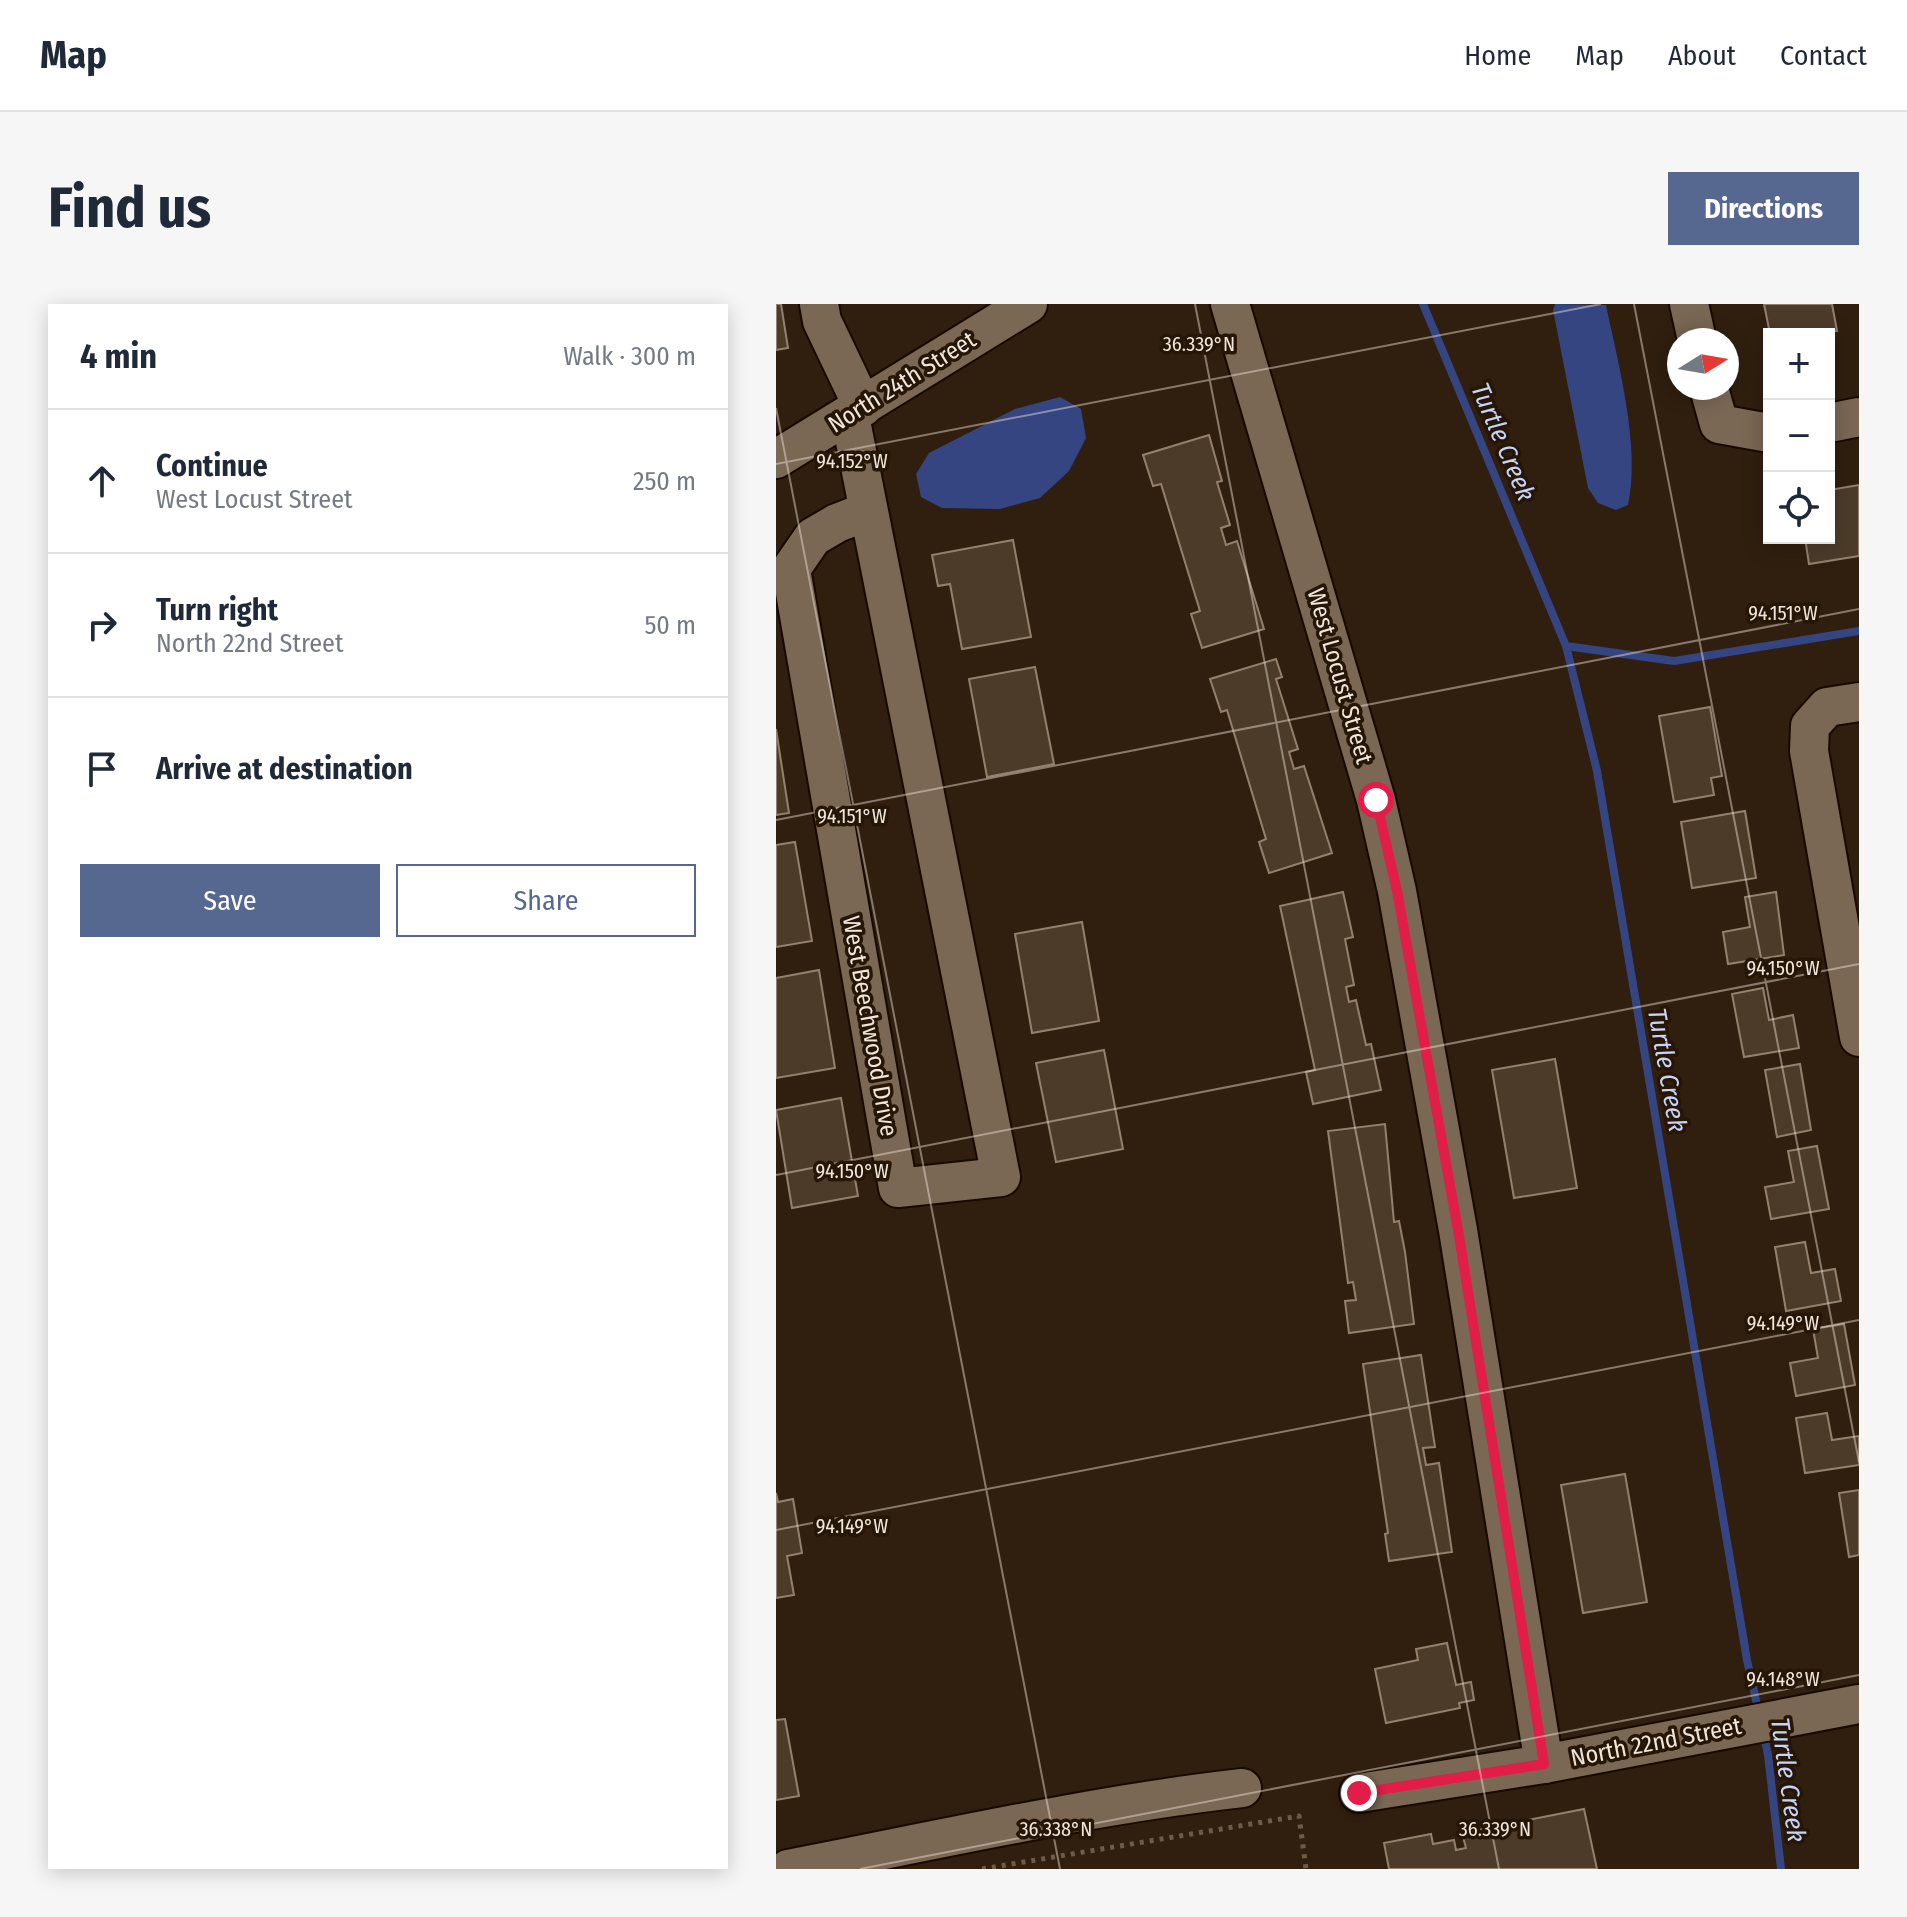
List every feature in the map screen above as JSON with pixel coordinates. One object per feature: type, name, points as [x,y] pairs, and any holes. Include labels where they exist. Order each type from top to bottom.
[{"type":"street","name":"West Beechwood Drive","points":[[819,304],[822,321],[856,412],[868,511],[1001,1177],[898,1188],[791,569],[813,537],[868,511]]},
{"type":"street","name":"North 24th Street","points":[[776,459],[1028,304]]},
{"type":"street","name":"West Locust Street","points":[[1230,304],[1376,800],[1397,891],[1458,1230],[1544,1764]]},
{"type":"street","points":[[1689,304],[1694,328]]},
{"type":"street","points":[[1712,400],[1719,424],[1763,432]]},
{"type":"street","points":[[1835,422],[1859,417]]},
{"type":"street","points":[[1857,1018],[1809,751],[1810,726],[1827,707],[1859,702]]},
{"type":"street","name":"North 22nd Street","points":[[1359,1793],[1544,1764],[1852,1705]]},
{"type":"street","points":[[788,1869],[1027,1823],[1242,1788]]},
{"type":"path","points":[[982,1869],[1299,1816],[1306,1869]]},
{"type":"water","points":[[1555,304],[1606,305],[1622,379],[1632,458],[1628,505],[1616,510],[1598,503],[1588,488],[1553,310]]},
{"type":"water","points":[[1060,397],[1081,409],[1086,438],[1069,471],[1040,498],[1000,509],[942,508],[921,497],[916,474],[929,453],[1015,409]]},
{"type":"building","points":[[776,304],[781,304],[788,348],[776,350]]},
{"type":"building","points":[[1764,304],[1832,304],[1837,331],[1835,328],[1769,328]]},
{"type":"building","points":[[1209,435],[1222,481],[1217,482],[1230,525],[1221,528],[1226,545],[1237,541],[1264,629],[1202,648],[1191,614],[1200,611],[1161,484],[1153,486],[1143,455]]},
{"type":"building","points":[[1859,485],[1859,556],[1809,564],[1806,544],[1835,544],[1835,489]]},
{"type":"building","points":[[1013,540],[1031,637],[962,649],[950,584],[938,586],[932,555]]},
{"type":"building","points":[[1276,659],[1282,677],[1276,679],[1298,749],[1289,752],[1294,769],[1304,766],[1332,853],[1269,873],[1259,842],[1266,839],[1227,710],[1221,712],[1210,679]]},
{"type":"building","points":[[1035,667],[1054,764],[987,777],[969,679]]},
{"type":"building","points":[[1710,707],[1722,776],[1711,778],[1714,795],[1674,802],[1659,716]]},
{"type":"building","points":[[776,729],[789,813],[776,815]]},
{"type":"building","points":[[1745,811],[1756,878],[1692,888],[1681,822]]},
{"type":"building","points":[[795,842],[812,941],[776,947],[776,845]]},
{"type":"building","points":[[1343,892],[1353,937],[1345,939],[1354,985],[1346,987],[1349,1002],[1356,1000],[1366,1045],[1371,1044],[1381,1090],[1313,1104],[1306,1072],[1315,1070],[1280,906]]},
{"type":"building","points":[[1776,892],[1784,955],[1728,964],[1723,932],[1750,927],[1745,897]]},
{"type":"building","points":[[1082,922],[1099,1021],[1032,1033],[1015,934]]},
{"type":"building","points":[[819,970],[835,1068],[776,1078],[776,978]]},
{"type":"building","points":[[1763,988],[1769,1020],[1793,1015],[1799,1048],[1744,1057],[1732,994]]},
{"type":"building","points":[[1104,1050],[1123,1149],[1056,1162],[1036,1063]]},
{"type":"building","points":[[1555,1059],[1577,1188],[1514,1198],[1492,1070]]},
{"type":"building","points":[[1800,1064],[1811,1130],[1777,1137],[1765,1070]]},
{"type":"building","points":[[841,1098],[858,1196],[792,1208],[776,1110]]},
{"type":"building","points":[[1385,1124],[1394,1222],[1399,1221],[1414,1324],[1349,1333],[1345,1301],[1356,1300],[1353,1282],[1348,1283],[1328,1131]]},
{"type":"building","points":[[1817,1146],[1829,1209],[1771,1219],[1765,1187],[1794,1182],[1788,1151]]},
{"type":"building","points":[[1805,1242],[1811,1273],[1835,1269],[1841,1301],[1786,1311],[1775,1247]]},
{"type":"building","points":[[1844,1324],[1855,1385],[1796,1396],[1790,1363],[1818,1358],[1813,1329]]},
{"type":"building","points":[[1421,1355],[1435,1447],[1423,1448],[1426,1465],[1439,1463],[1452,1552],[1389,1561],[1385,1534],[1388,1533],[1363,1364]]},
{"type":"building","points":[[1827,1413],[1832,1440],[1859,1436],[1859,1465],[1805,1473],[1796,1418]]},
{"type":"building","points":[[1625,1474],[1647,1602],[1583,1613],[1561,1485]]},
{"type":"building","points":[[1859,1490],[1859,1555],[1849,1557],[1839,1493]]},
{"type":"building","points":[[776,1493],[778,1502],[793,1499],[802,1553],[787,1556],[794,1595],[776,1598]]},
{"type":"building","points":[[1447,1643],[1456,1685],[1471,1682],[1474,1700],[1459,1703],[1460,1708],[1386,1723],[1375,1669],[1418,1660],[1416,1649]]},
{"type":"building","points":[[785,1719],[799,1796],[776,1800],[776,1720]]},
{"type":"building","points":[[1584,1809],[1597,1869],[1389,1869],[1384,1843],[1431,1834],[1433,1844],[1454,1840],[1456,1850],[1466,1848],[1462,1833]]},
{"type":"waterway","name":"Turtle Creek","points":[[1423,304],[1566,646],[1597,771],[1747,1660],[1759,1714]]},
{"type":"waterway","points":[[1566,646],[1674,661],[1859,631]]},
{"type":"waterway","name":"Turtle Creek","points":[[1763,1731],[1781,1869]]},
{"type":"route","points":[[1359,1793],[1544,1764],[1458,1230],[1397,891],[1376,800]]}]
